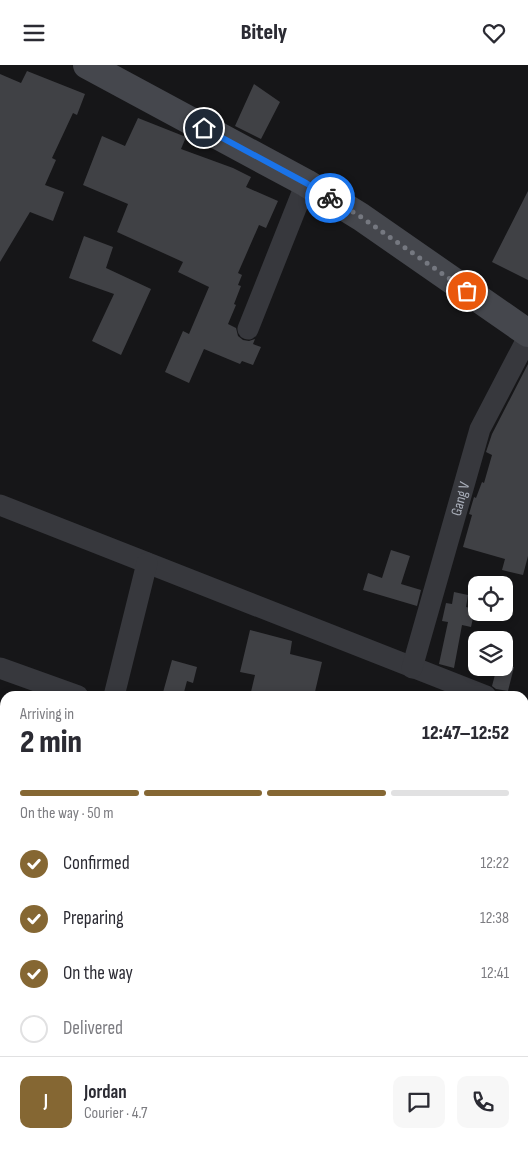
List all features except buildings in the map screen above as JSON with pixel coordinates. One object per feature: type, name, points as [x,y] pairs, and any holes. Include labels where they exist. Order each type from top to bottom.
[{"type":"main road","points":[[98,68],[306,183],[361,217],[528,333]]},
{"type":"street","points":[[248,329],[306,183]]},
{"type":"street","name":"Gang V","points":[[412,668],[480,429],[528,337]]},
{"type":"street","points":[[0,505],[473,691]]},
{"type":"street","points":[[115,691],[147,563]]},
{"type":"street","points":[[0,668],[64,691]]},
{"type":"way so far","points":[[330,198],[361,217],[467,291]]},
{"type":"route","points":[[204,128],[330,198]]}]
